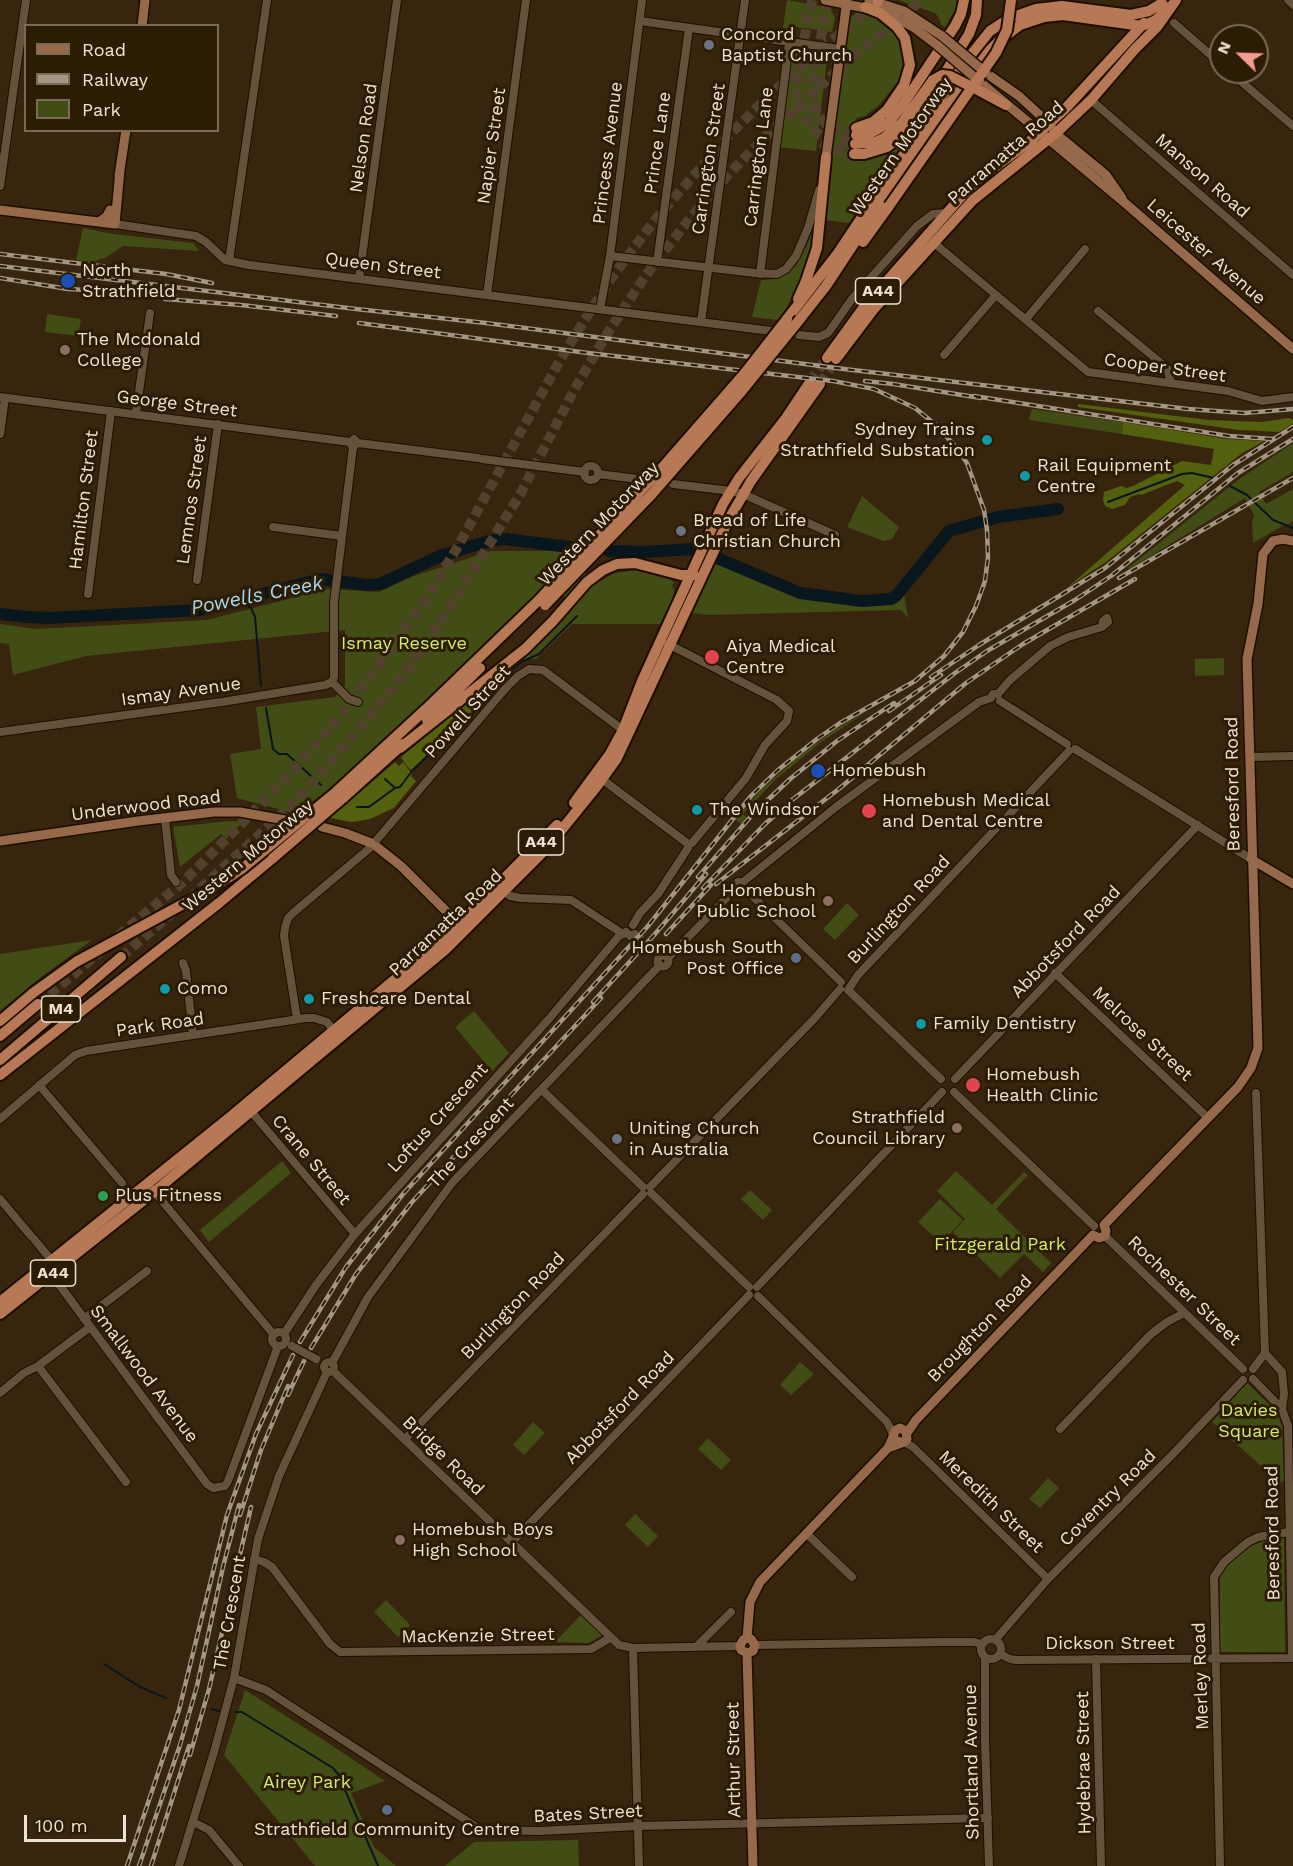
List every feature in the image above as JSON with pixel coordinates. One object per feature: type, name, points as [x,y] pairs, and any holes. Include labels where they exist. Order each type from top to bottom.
[{"type":"highway","points":[[855,140],[889,122],[902,106],[955,26],[964,0]]},
{"type":"highway","points":[[855,140],[864,154],[887,147],[905,133],[969,34],[976,15],[977,0]]},
{"type":"highway","points":[[826,286],[889,207],[996,53],[1007,30],[1011,0]]},
{"type":"highway","points":[[855,140],[887,110],[904,85],[910,65],[905,38],[897,27],[880,14],[872,2]]},
{"type":"highway","points":[[1142,26],[1156,20],[1168,2]]},
{"type":"highway","name":"Parramatta Road","points":[[1142,26],[1048,132],[981,192],[831,359],[864,307],[947,213],[981,178],[1048,132],[1091,100],[1157,27],[1168,2]]},
{"type":"highway","name":"Western Motorway","points":[[0,1075],[273,858],[542,602],[668,461],[838,253],[966,61],[990,31],[1010,18],[1036,9],[1062,6],[1131,15],[1149,11],[1168,2]]},
{"type":"highway","name":"Western Motorway","points":[[0,1021],[33,993],[76,962],[211,889],[243,868],[400,748],[674,469],[826,286],[921,142],[990,50],[1005,36],[1026,23],[1044,17],[1063,15],[1142,26]]},
{"type":"highway","points":[[855,140],[875,142],[884,138],[902,123],[933,80],[942,75],[980,86],[1006,105]]},
{"type":"highway","points":[[786,319],[806,281],[817,248],[826,157]]},
{"type":"highway","name":"Parramatta Road","points":[[0,1314],[52,1267],[248,1108],[463,928],[505,892],[546,849],[599,777],[610,754],[626,732],[665,642],[690,576],[723,504],[815,383],[743,494],[665,642]]},
{"type":"highway","points":[[400,748],[525,649],[595,575],[611,566],[624,563],[694,575],[729,519]]},
{"type":"highway","name":"Parramatta Road","points":[[463,928],[599,777]]},
{"type":"highway","name":"M4","points":[[0,1060],[121,957]]},
{"type":"highway","name":"M4","points":[[0,1036],[38,1005]]},
{"type":"highway","name":"Parramatta Road","points":[[0,1302],[52,1267]]},
{"type":"main road","points":[[142,24],[146,0]]},
{"type":"main road","points":[[825,0],[846,6],[872,2],[881,11],[940,41],[1019,96],[1048,132]]},
{"type":"main road","points":[[826,157],[846,6]]},
{"type":"main road","points":[[940,41],[980,86]]},
{"type":"main road","points":[[1006,105],[1048,132]]},
{"type":"main road","points":[[114,224],[126,132]]},
{"type":"main road","name":"Leicester Avenue","points":[[1048,132],[1106,175],[1125,203],[1293,349]]},
{"type":"main road","points":[[114,224],[111,210],[120,170]]},
{"type":"main road","name":"Queen Street","points":[[0,210],[114,224]]},
{"type":"main road","points":[[99,222],[111,210]]},
{"type":"main road","name":"Beresford Road","points":[[1258,1048],[1247,659],[1258,604],[1265,549],[1273,541],[1292,541]]},
{"type":"main road","name":"Underwood Road","points":[[0,841],[192,814],[240,812],[296,822]]},
{"type":"main road","points":[[322,827],[345,833],[374,845],[401,866],[463,928]]},
{"type":"main road","points":[[1251,859],[1293,884]]},
{"type":"main road","name":"Broughton Road","points":[[747,1638],[748,1610],[760,1582],[1243,1081],[1251,1068],[1258,1048]]},
{"type":"main road","points":[[747,1638],[751,1639],[755,1645],[753,1651],[744,1650],[743,1640],[747,1638]]},
{"type":"main road","name":"Arthur Street","points":[[744,1650],[753,1866]]},
{"type":"street","points":[[0,186],[26,0]]},
{"type":"street","points":[[229,261],[267,0]]},
{"type":"street","name":"Nelson Road","points":[[359,279],[397,0]]},
{"type":"street","name":"Napier Street","points":[[487,295],[526,0]]},
{"type":"street","name":"Princess Avenue","points":[[600,309],[610,256],[642,0]]},
{"type":"street","name":"Carrington Street","points":[[701,322],[745,0]]},
{"type":"street","points":[[1288,0],[1293,5]]},
{"type":"street","points":[[640,21],[840,49]]},
{"type":"street","points":[[1174,23],[1209,54]]},
{"type":"street","name":"Prince Lane","points":[[657,262],[689,28]]},
{"type":"street","name":"Carrington Lane","points":[[760,274],[789,43]]},
{"type":"street","points":[[1244,84],[1293,126]]},
{"type":"street","name":"Manson Road","points":[[1091,100],[1293,275]]},
{"type":"street","points":[[610,256],[760,274],[777,274],[786,268],[796,256],[812,216],[826,157]]},
{"type":"street","points":[[799,335],[819,337],[828,333],[852,298],[917,226],[933,214],[947,213]]},
{"type":"street","name":"Queen Street","points":[[114,224],[196,236],[229,261],[773,333]]},
{"type":"street","name":"Cooper Street","points":[[934,243],[1088,372],[1228,391],[1262,401],[1293,397]]},
{"type":"street","points":[[1026,319],[1085,249]]},
{"type":"street","points":[[944,355],[996,295]]},
{"type":"street","points":[[1098,311],[1167,368],[1171,383]]},
{"type":"street","points":[[136,413],[150,313]]},
{"type":"street","points":[[0,434],[2,397]]},
{"type":"street","name":"George Street","points":[[2,397],[585,472],[587,478],[591,480],[595,479],[598,474],[646,480]]},
{"type":"street","name":"Hamilton Street","points":[[88,594],[111,411]]},
{"type":"street","name":"Lemnos Street","points":[[196,580],[218,424]]},
{"type":"street","points":[[354,444],[334,604],[334,677],[332,682],[349,699],[357,702]]},
{"type":"street","points":[[673,484],[743,494],[835,535]]},
{"type":"street","points":[[273,527],[342,536]]},
{"type":"street","points":[[941,1079],[741,886],[855,793],[979,702],[996,698],[1009,681],[1050,646],[1068,637],[1102,627]]},
{"type":"street","points":[[599,777],[689,845],[746,778],[765,745],[787,720],[789,711],[777,700],[665,642]]},
{"type":"street","name":"Powell Street","points":[[297,1019],[284,936],[288,918],[374,845],[504,689],[518,676],[529,669],[543,670],[626,732]]},
{"type":"street","name":"Ismay Avenue","points":[[0,732],[222,702],[324,686],[332,682]]},
{"type":"street","points":[[996,698],[1070,748],[1251,859]]},
{"type":"street","name":"Burlington Road","points":[[405,1439],[815,1018],[1070,748]]},
{"type":"street","points":[[1250,758],[1293,756]]},
{"type":"street","points":[[165,818],[171,875],[176,882]]},
{"type":"street","name":"Abbotsford Road","points":[[955,1079],[1198,825]]},
{"type":"street","name":"Loftus Crescent","points":[[217,1488],[225,1486],[228,1481],[285,1342],[316,1285],[355,1234],[548,1020],[628,926],[635,931],[640,913],[658,894],[689,845]]},
{"type":"street","name":"The Crescent","points":[[179,1866],[234,1678],[254,1559],[279,1476],[329,1367],[368,1297],[440,1198],[542,1090],[658,958],[664,955],[668,958],[741,886]]},
{"type":"street","points":[[505,892],[510,896],[521,898],[571,900],[624,933]]},
{"type":"street","points":[[183,963],[186,971],[193,1035]]},
{"type":"street","name":"Melrose Street","points":[[1056,974],[1207,1117]]},
{"type":"street","name":"Park Road","points":[[0,1119],[75,1055],[86,1051],[297,1019],[314,1018],[327,1023],[337,1034]]},
{"type":"street","points":[[950,1076],[955,1079],[957,1084],[954,1092],[950,1095],[942,1092],[939,1084],[941,1079],[950,1076]]},
{"type":"street","points":[[39,1085],[122,1183]]},
{"type":"street","name":"Meredith Street","points":[[542,1090],[753,1291],[1048,1579]]},
{"type":"street","name":"Abbotsford Road","points":[[512,1542],[942,1092]]},
{"type":"street","name":"Rochester Street","points":[[954,1092],[1243,1369]]},
{"type":"street","points":[[1253,1369],[1265,1353],[1256,1093]]},
{"type":"street","name":"Crane Street","points":[[248,1108],[355,1234]]},
{"type":"street","points":[[151,1187],[267,1328],[274,1335],[280,1332],[285,1342]]},
{"type":"street","name":"Smallwood Avenue","points":[[0,1199],[32,1238],[52,1267],[54,1278],[207,1484],[217,1488]]},
{"type":"street","points":[[84,1319],[147,1271]]},
{"type":"street","points":[[1060,1429],[1151,1334],[1184,1313]]},
{"type":"street","points":[[0,1393],[24,1373],[38,1366],[90,1327]]},
{"type":"street","name":"Bridge Road","points":[[285,1342],[329,1367],[610,1638]]},
{"type":"street","name":"Beresford Road","points":[[1265,1353],[1282,1372],[1284,1394],[1281,1409]]},
{"type":"street","points":[[38,1366],[126,1482]]},
{"type":"street","points":[[1249,1367],[1253,1369],[1255,1373],[1253,1379],[1243,1380],[1241,1374],[1243,1369],[1249,1367]]},
{"type":"street","name":"Beresford Road","points":[[1253,1379],[1281,1409],[1288,1426],[1293,1658]]},
{"type":"street","name":"Coventry Road","points":[[995,1640],[1048,1579],[1243,1380]]},
{"type":"street","name":"Merley Road","points":[[1220,1866],[1214,1584],[1217,1571],[1224,1562],[1248,1542],[1258,1537],[1289,1532]]},
{"type":"street","points":[[807,1534],[852,1577]]},
{"type":"street","name":"MacKenzie Street","points":[[254,1559],[272,1567],[330,1644],[340,1652],[591,1649],[610,1638]]},
{"type":"street","points":[[696,1647],[731,1612]]},
{"type":"street","points":[[610,1638],[622,1647],[633,1648],[696,1647],[744,1650]]},
{"type":"street","points":[[984,1640],[995,1640],[1000,1645],[1000,1654],[991,1660],[985,1658],[981,1651],[981,1644],[984,1640]]},
{"type":"street","points":[[755,1645],[943,1642],[981,1644]]},
{"type":"street","points":[[633,1648],[639,1866]]},
{"type":"street","name":"Dickson Street","points":[[1000,1654],[1016,1660],[1293,1658]]},
{"type":"street","name":"Shortland Avenue","points":[[985,1658],[989,1866]]},
{"type":"street","name":"Hydebrae Street","points":[[1096,1659],[1101,1866]]},
{"type":"street","name":"Bates Street","points":[[234,1678],[258,1685],[481,1830],[539,1832],[638,1826],[988,1818]]},
{"type":"street","points":[[193,1822],[209,1830],[239,1866]]},
{"type":"green space","points":[[787,0],[830,8],[835,18],[832,32],[796,27],[793,41],[781,40]]},
{"type":"green space","points":[[898,0],[957,0],[956,8],[945,27],[941,25],[935,13]]},
{"type":"green space","points":[[857,12],[870,15],[893,30],[899,40],[904,58],[899,80],[880,104],[865,116],[856,118],[853,159],[861,160],[883,155],[907,138],[849,223],[824,220],[823,199],[851,17]]},
{"type":"green space","points":[[791,46],[828,51],[816,151],[778,147]]},
{"type":"green space","points":[[813,224],[815,224],[807,265],[788,305],[778,320],[752,317],[761,280],[777,279],[795,267],[808,243]]},
{"type":"green space","points":[[83,228],[113,234],[193,243],[199,251],[123,246],[105,258],[97,260],[96,263],[76,260]]},
{"type":"green space","points":[[47,314],[81,319],[78,336],[45,332]]},
{"type":"green space","points":[[1078,404],[1209,420],[1262,422],[1289,418],[1293,420],[1293,424],[1279,432],[1239,430],[1078,407]]},
{"type":"green space","points":[[1032,409],[1123,422],[1122,434],[1029,420]]},
{"type":"green space","points":[[1123,422],[1227,439],[1264,441],[1241,454],[1106,562],[1068,587],[1185,485],[1177,481],[1130,497],[1125,505],[1112,509],[1105,506],[1104,492],[1121,486],[1127,488],[1133,486],[1182,461],[1211,465],[1214,449],[1122,434]]},
{"type":"green space","points":[[1293,443],[1293,472],[1259,492],[1266,504],[1293,489],[1293,521],[1253,543],[1254,515],[1245,498],[1130,569],[1128,568],[1238,480]]},
{"type":"green space","points":[[862,496],[899,527],[892,539],[883,541],[847,527]]},
{"type":"green space","name":"Ismay Reserve","points":[[491,551],[580,551],[571,561],[597,583],[615,573],[637,570],[672,580],[674,583],[672,585],[673,597],[660,624],[572,624],[536,659],[532,659],[528,653],[573,605],[550,583],[404,725],[300,815],[237,798],[230,754],[261,749],[256,707],[335,697],[345,685],[345,630],[86,656],[13,675],[9,644],[0,643],[0,624],[36,629],[207,620],[327,589],[379,592],[414,576]]},
{"type":"green space","points":[[715,563],[791,595],[838,602],[893,602],[899,600],[904,593],[908,618],[901,610],[708,615],[692,613]]},
{"type":"green space","points":[[528,653],[531,658],[523,660],[504,675],[472,712],[411,770],[406,765],[401,757]]},
{"type":"green space","points":[[1224,658],[1224,675],[1195,676],[1195,659]]},
{"type":"green space","points":[[868,711],[821,742],[775,780],[743,814],[747,818],[741,824],[735,819],[763,788],[797,758],[836,729]]},
{"type":"green space","points":[[395,762],[399,766],[403,762],[416,781],[394,808],[370,819],[352,822],[330,818]]},
{"type":"green space","points":[[230,821],[241,824],[226,839],[221,834],[180,867],[173,827]]},
{"type":"green space","points":[[847,903],[859,915],[835,940],[823,929]]},
{"type":"green space","points":[[92,940],[41,977],[0,1011],[0,954]]},
{"type":"green space","points":[[474,1011],[509,1053],[492,1071],[455,1027]]},
{"type":"green space","points":[[282,1161],[291,1173],[209,1242],[200,1230]]},
{"type":"green space","name":"Fitzgerald Park","points":[[956,1171],[992,1205],[1024,1172],[1028,1175],[996,1209],[1051,1263],[1043,1272],[1024,1254],[1000,1278],[953,1232],[965,1219],[937,1191]]},
{"type":"green space","points":[[750,1190],[772,1210],[763,1220],[741,1199]]},
{"type":"green space","points":[[940,1199],[963,1220],[941,1243],[918,1222]]},
{"type":"green space","points":[[800,1362],[814,1374],[791,1395],[780,1385]]},
{"type":"green space","name":"Davies Square","points":[[1247,1383],[1276,1411],[1282,1426],[1284,1481],[1280,1483],[1212,1422]]},
{"type":"green space","points":[[533,1422],[545,1433],[524,1455],[513,1445]]},
{"type":"green space","points":[[708,1438],[731,1460],[721,1470],[698,1449]]},
{"type":"green space","points":[[1048,1478],[1059,1488],[1040,1508],[1029,1499]]},
{"type":"green space","points":[[635,1514],[658,1536],[648,1547],[625,1525]]},
{"type":"green space","points":[[1284,1537],[1285,1652],[1220,1652],[1220,1578],[1224,1570],[1235,1557],[1251,1546],[1268,1539]]},
{"type":"green space","points":[[386,1600],[410,1625],[398,1637],[374,1612]]},
{"type":"green space","points":[[581,1615],[602,1635],[589,1643],[555,1642]]},
{"type":"green space","name":"Airey Park","points":[[245,1690],[385,1781],[351,1793],[374,1847],[396,1866],[315,1866],[224,1755]]},
{"type":"green space","points":[[578,1840],[579,1866],[445,1866],[474,1842]]},
{"type":"waterway","name":"Powells Creek","points":[[1108,502],[1182,474],[1192,473],[1214,478]]},
{"type":"waterway","name":"Powells Creek","points":[[1230,486],[1247,495],[1273,520],[1293,528]]},
{"type":"waterway","name":"Powells Creek","points":[[717,558],[800,593],[862,601],[891,599],[896,596],[949,531],[998,517],[1058,509]]},
{"type":"waterway","name":"Powells Creek","points":[[0,614],[49,618],[200,610],[321,579],[367,585],[380,584],[440,556],[489,541],[504,539],[578,548]]},
{"type":"waterway","name":"Powells Creek","points":[[609,551],[645,552],[694,549]]},
{"type":"waterway","points":[[239,601],[251,608],[255,617],[261,686]]},
{"type":"waterway","points":[[357,807],[369,807],[395,788],[400,787],[412,771],[473,713],[505,675],[523,661],[539,654],[577,616]]},
{"type":"waterway","points":[[266,708],[273,749],[279,754],[287,754],[321,785]]},
{"type":"waterway","points":[[385,779],[395,788]]},
{"type":"waterway","points":[[104,1664],[140,1687],[166,1698]]},
{"type":"waterway","points":[[212,1709],[219,1711]]},
{"type":"waterway","points":[[236,1712],[242,1712],[333,1768],[338,1774],[378,1866]]},
{"type":"tunnel","points":[[812,0],[796,93],[800,109],[812,130],[826,138],[855,144]]},
{"type":"tunnel","points":[[828,0],[813,80],[813,103],[817,114],[826,124],[844,134],[856,135]]},
{"type":"tunnel","points":[[189,899],[295,802],[369,718],[415,659],[521,493],[574,390],[607,334],[646,275],[691,217],[768,134],[843,65],[922,0]]},
{"type":"tunnel","points":[[118,936],[183,882],[278,787],[338,719],[380,664],[422,605],[457,548],[584,321],[610,280],[654,221],[732,132],[807,61],[876,4]]},
{"type":"tunnel","points":[[821,142],[840,151],[854,154]]},
{"type":"tunnel","points":[[810,382],[827,358]]},
{"type":"tunnel","points":[[820,384],[836,359]]},
{"type":"tunnel","points":[[121,957],[172,913]]},
{"type":"tunnel","points":[[636,934],[654,952]]},
{"type":"tunnel","points":[[38,1004],[100,952]]},
{"type":"railway","points":[[0,254],[166,274],[212,283]]},
{"type":"railway","points":[[0,266],[1188,409],[1245,413],[1293,409]]},
{"type":"railway","points":[[0,278],[68,289],[175,295]]},
{"type":"railway","points":[[165,299],[336,316]]},
{"type":"railway","points":[[300,1342],[346,1267],[403,1194],[648,926],[751,796],[778,770],[817,739],[840,723],[915,681],[944,656],[963,632],[976,606],[985,581],[988,557],[984,510],[967,463],[936,425],[915,408],[874,389],[833,381],[588,353],[359,323]]},
{"type":"railway","points":[[865,381],[981,398]]},
{"type":"railway","points":[[974,396],[1229,436],[1273,439]]},
{"type":"railway","points":[[931,677],[1105,568],[1233,465],[1293,427]]},
{"type":"railway","points":[[703,888],[765,824],[792,800],[955,673],[1111,576],[1238,473],[1293,439]]},
{"type":"railway","points":[[1119,578],[1293,478]]},
{"type":"railway","points":[[716,884],[840,788],[966,683],[1023,644],[1135,579]]},
{"type":"railway","points":[[889,711],[941,675]]},
{"type":"railway","points":[[698,877],[753,814],[790,779],[837,741],[894,703]]},
{"type":"railway","points":[[593,1002],[706,874]]},
{"type":"railway","points":[[666,934],[711,885]]},
{"type":"railway","points":[[311,1348],[356,1274],[412,1202],[601,998]]},
{"type":"railway","points":[[127,1866],[179,1710],[227,1515],[256,1434],[293,1355]]},
{"type":"railway","points":[[288,1395],[304,1361]]},
{"type":"railway","points":[[240,1515],[261,1450],[288,1386]]},
{"type":"railway","points":[[139,1866],[180,1745],[197,1686],[239,1505]]},
{"type":"railway","points":[[190,1755],[209,1689],[251,1507]]},
{"type":"railway","points":[[151,1866],[189,1746]]},
{"type":"place","name":"Concord Baptist Church","points":[[709,45]]},
{"type":"place","name":"North Strathfield","points":[[68,281]]},
{"type":"place","name":"The Mcdonald College","points":[[65,350]]},
{"type":"place","name":"Sydney Trains Strathfield Substation","points":[[987,440]]},
{"type":"place","name":"Rail Equipment Centre","points":[[1025,476]]},
{"type":"place","name":"Bread of Life Christian Church","points":[[681,531]]},
{"type":"place","name":"Aiya Medical Centre","points":[[712,657]]},
{"type":"place","name":"Homebush","points":[[818,771]]},
{"type":"place","name":"The Windsor","points":[[697,810]]},
{"type":"place","name":"Homebush Medical and Dental Centre","points":[[869,811]]},
{"type":"place","name":"Homebush Public School","points":[[828,901]]},
{"type":"place","name":"Homebush South Post Office","points":[[796,958]]},
{"type":"place","name":"Como","points":[[165,989]]},
{"type":"place","name":"Freshcare Dental","points":[[309,999]]},
{"type":"place","name":"Family Dentistry","points":[[921,1024]]},
{"type":"place","name":"Homebush Health Clinic","points":[[973,1085]]},
{"type":"place","name":"Strathfield Council Library","points":[[957,1128]]},
{"type":"place","name":"Uniting Church in Australia","points":[[617,1139]]},
{"type":"place","name":"Plus Fitness","points":[[103,1196]]},
{"type":"place","name":"Homebush Boys High School","points":[[400,1540]]},
{"type":"place","name":"Strathfield Community Centre","points":[[387,1810]]}]
